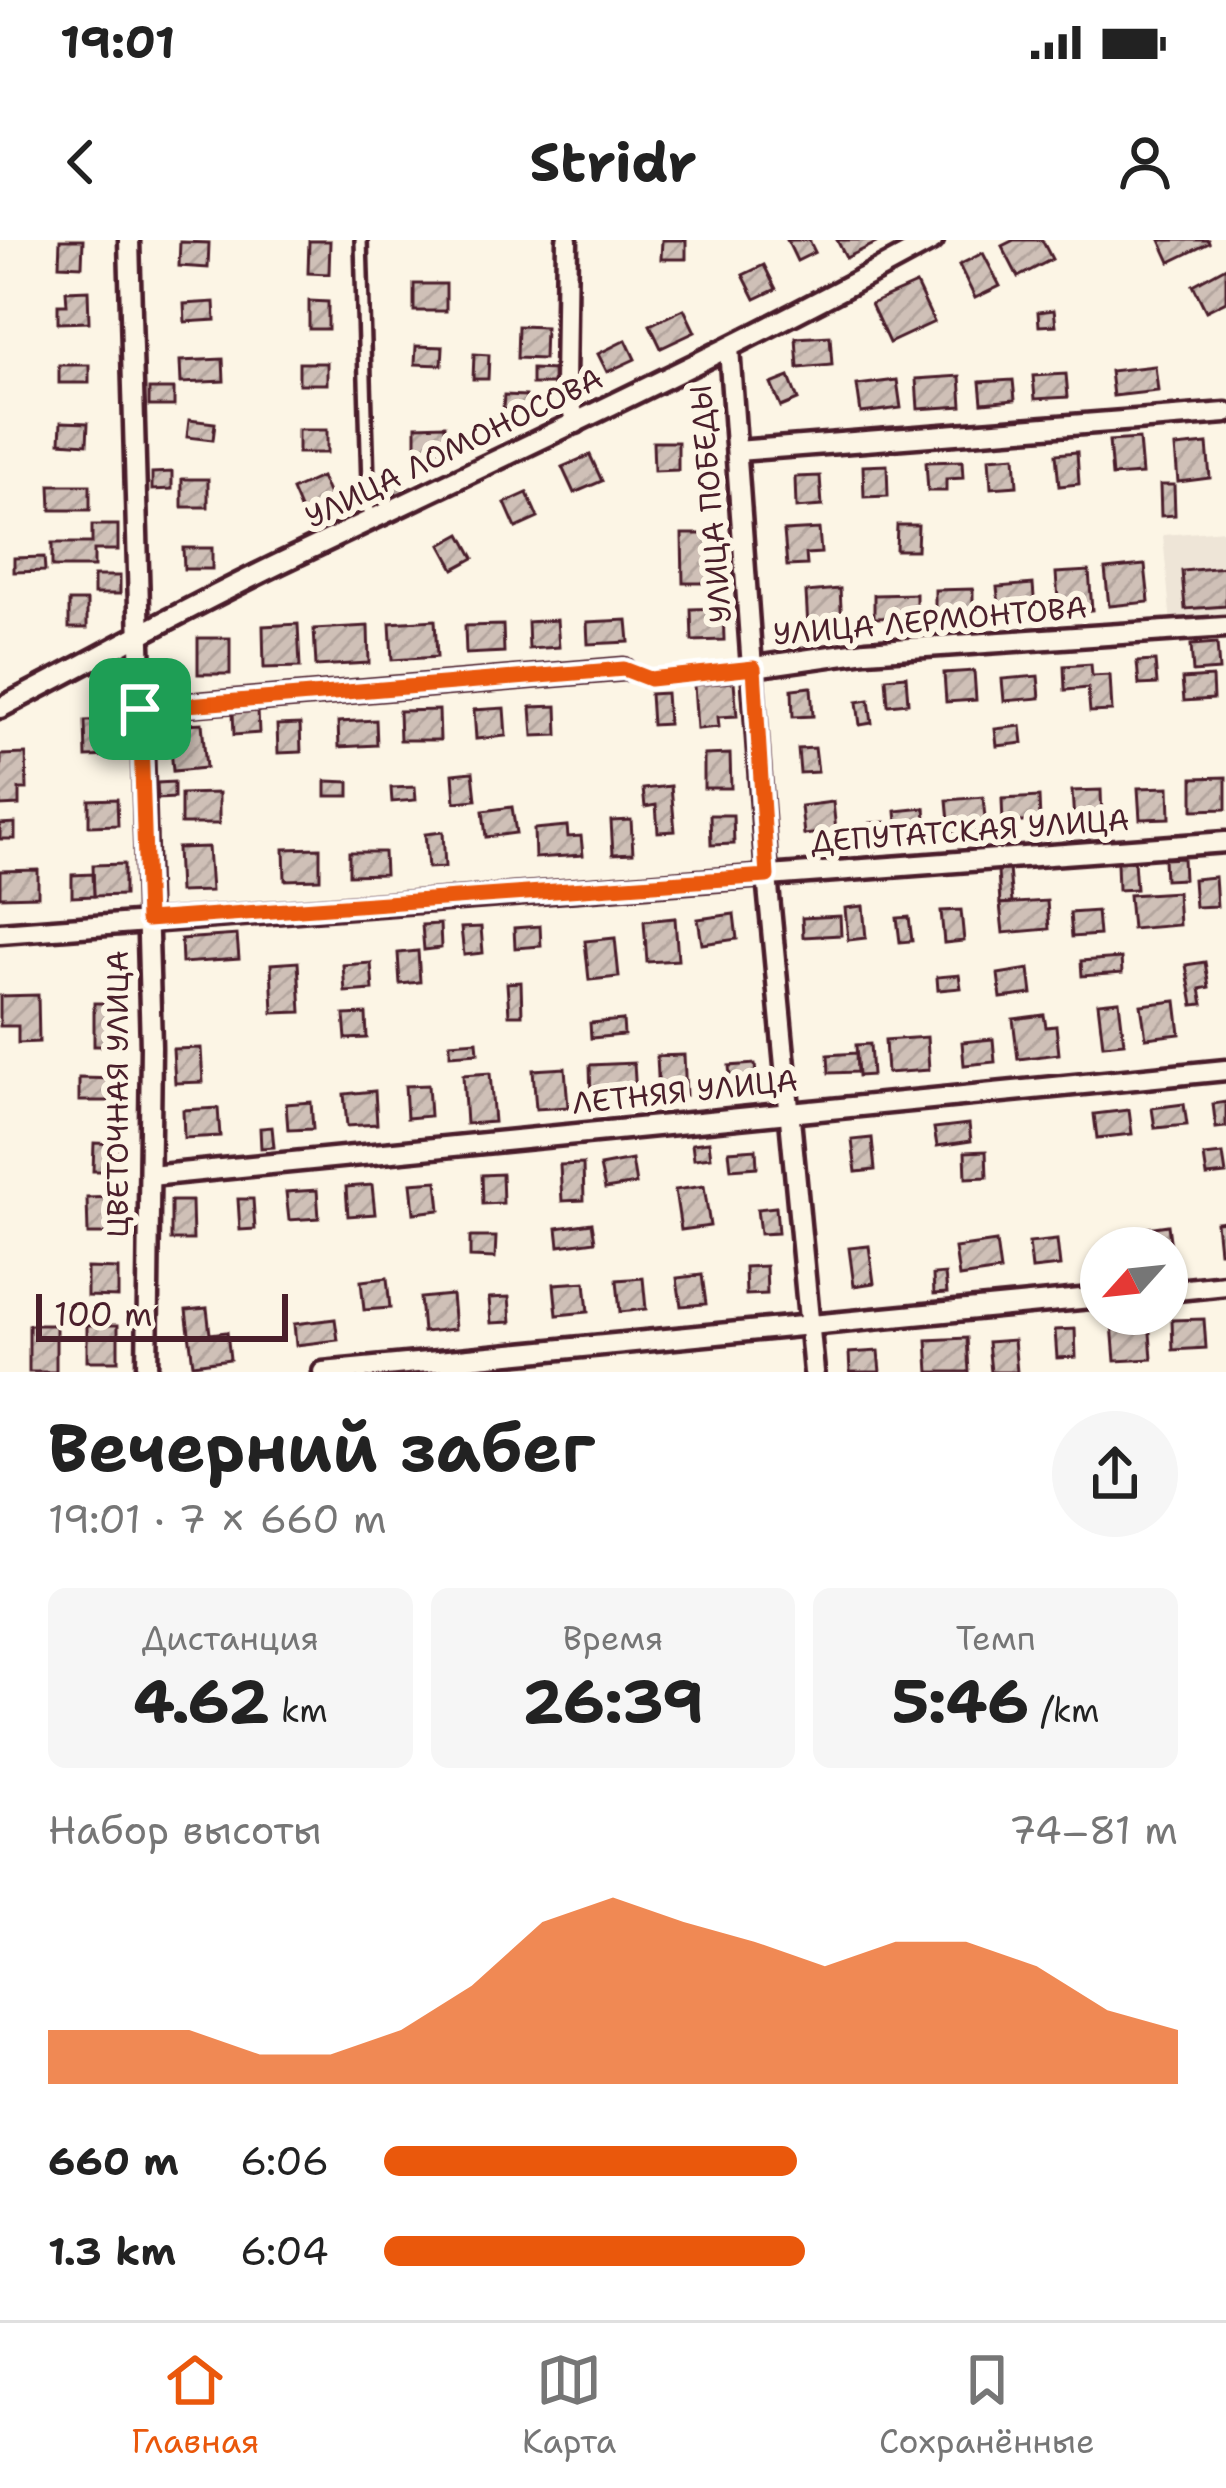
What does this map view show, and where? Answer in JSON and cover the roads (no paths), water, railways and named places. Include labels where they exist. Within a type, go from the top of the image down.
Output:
[{"type":"street","name":"ЦВЕТОЧНАЯ УЛИЦА","points":[[129,240],[147,920],[151,1176],[147,1372]]},
{"type":"street","points":[[567,240],[565,386],[576,423]]},
{"type":"street","name":"УЛИЦА ЛОМОНОСОВА","points":[[0,708],[729,348],[934,240]]},
{"type":"street","name":"УЛИЦА ПОБЕДЫ","points":[[729,348],[767,876],[814,1372]]},
{"type":"street","points":[[736,451],[1226,413]]},
{"type":"street","name":"УЛИЦА ЛЕРМОНТОВА","points":[[754,668],[866,651],[1226,627]]},
{"type":"street","name":"УЛИЦА ЛЕРМОНТОВА","points":[[140,709],[624,669]]},
{"type":"street","name":"ДЕПУТАТСКАЯ УЛИЦА","points":[[0,933],[1226,842]]},
{"type":"street","name":"ЛЕТНЯЯ УЛИЦА","points":[[151,1176],[1226,1070]]},
{"type":"street","points":[[1188,1289],[1226,1285]]},
{"type":"street","points":[[323,1372],[1080,1299]]},
{"type":"lane","points":[[361,240],[369,524]]},
{"type":"lane","name":"УЛИЦА ЛЕРМОНТОВА","points":[[624,669],[650,679],[754,668]]}]
